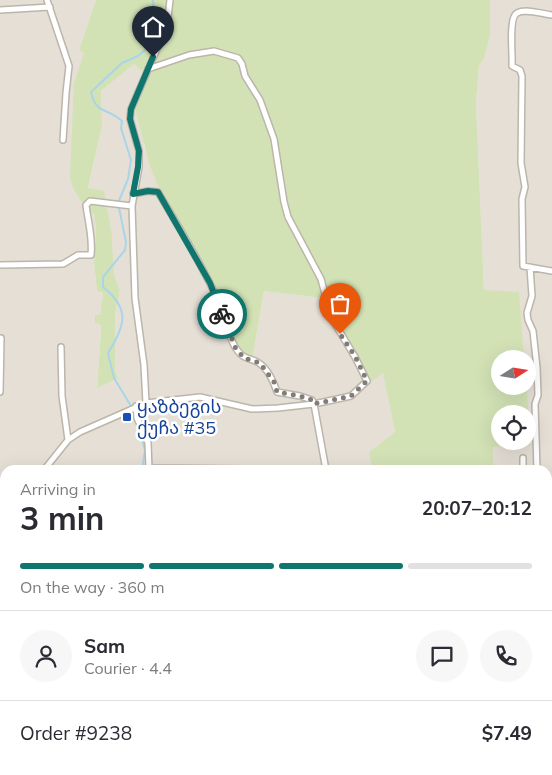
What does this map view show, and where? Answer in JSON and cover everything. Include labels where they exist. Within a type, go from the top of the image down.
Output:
[{"type":"street","points":[[47,0],[69,66],[63,140]]},
{"type":"street","points":[[146,403],[143,356],[135,298],[132,206],[139,151],[130,119],[131,109],[167,26],[170,0]]},
{"type":"street","points":[[0,10],[50,7]]},
{"type":"street","points":[[552,16],[536,12],[518,12],[514,15],[512,21],[512,66],[520,70],[522,76],[521,163],[525,187],[522,199],[523,266],[552,271]]},
{"type":"street","points":[[48,465],[68,440],[80,432],[146,403],[200,397],[252,409],[270,409],[314,404],[351,396],[367,381],[355,356],[331,316],[320,279],[288,217],[274,139],[260,100],[245,76],[242,64],[238,58],[214,51],[188,55],[148,68]]},
{"type":"street","points":[[133,194],[148,191],[158,192],[210,283],[218,299],[235,347],[244,358],[260,363],[274,382],[277,392],[312,400],[325,465]]},
{"type":"street","points":[[0,266],[63,264],[78,255],[91,254],[91,227],[86,205],[90,201],[132,206]]},
{"type":"street","points":[[530,267],[532,296],[527,313],[533,331],[537,377],[538,394],[535,404],[537,465]]},
{"type":"street","points":[[0,392],[1,338]]},
{"type":"street","points":[[61,347],[62,396],[68,440]]},
{"type":"street","points":[[136,406],[137,418],[148,443],[149,465]]},
{"type":"street","points":[[522,458],[523,465]]},
{"type":"shaded area","points":[[0,0],[96,0],[79,50],[85,52],[74,83],[74,190],[94,215],[96,229],[94,263],[97,291],[103,293],[100,315],[95,315],[95,323],[100,324],[101,330],[97,387],[118,377],[115,370],[115,314],[120,290],[114,275],[112,236],[88,189],[102,125],[101,91],[134,64],[144,72],[144,146],[159,189],[252,360],[264,291],[329,299],[336,321],[371,382],[383,372],[395,432],[369,452],[371,465],[0,465]]},
{"type":"shaded area","points":[[490,0],[552,0],[552,465],[494,465],[493,450],[536,450],[536,405],[528,405],[527,395],[536,395],[536,350],[519,350],[484,290],[476,103],[479,65],[484,59],[490,36]]},
{"type":"green space","points":[[96,0],[490,0],[490,36],[484,59],[479,65],[476,103],[484,290],[519,292],[523,350],[491,350],[491,395],[527,395],[528,405],[491,405],[491,450],[493,450],[494,465],[371,465],[369,452],[395,432],[383,373],[371,382],[336,321],[329,299],[264,291],[252,360],[233,340],[215,289],[159,189],[149,163],[132,96],[143,72],[134,64],[101,91],[102,125],[88,188],[104,191],[112,236],[114,275],[120,290],[115,314],[115,370],[118,378],[97,388],[101,330],[100,324],[95,323],[95,315],[100,315],[103,293],[97,291],[94,263],[96,229],[94,215],[81,201],[74,190],[70,178],[74,83],[84,53],[79,50]]},
{"type":"waterway","points":[[131,406],[114,378],[108,353],[121,326],[121,310],[112,295],[103,287],[103,277],[125,250],[126,242],[118,203],[128,179],[131,160],[121,128],[122,121],[99,108],[91,92],[122,63],[138,56],[146,49],[155,27],[153,0]]},
{"type":"waterway","points":[[137,424],[145,450],[143,465]]},
{"type":"way so far","points":[[222,314],[235,347],[244,358],[260,363],[274,382],[277,392],[300,396],[312,400],[314,404],[351,396],[367,381],[355,356],[340,334]]},
{"type":"place","name":"ყაზბეგის ქუჩა #35","points":[[127,417]]},
{"type":"route","points":[[153,57],[131,109],[130,119],[139,151],[133,194],[148,191],[158,192],[210,283],[218,299],[222,314]]}]
